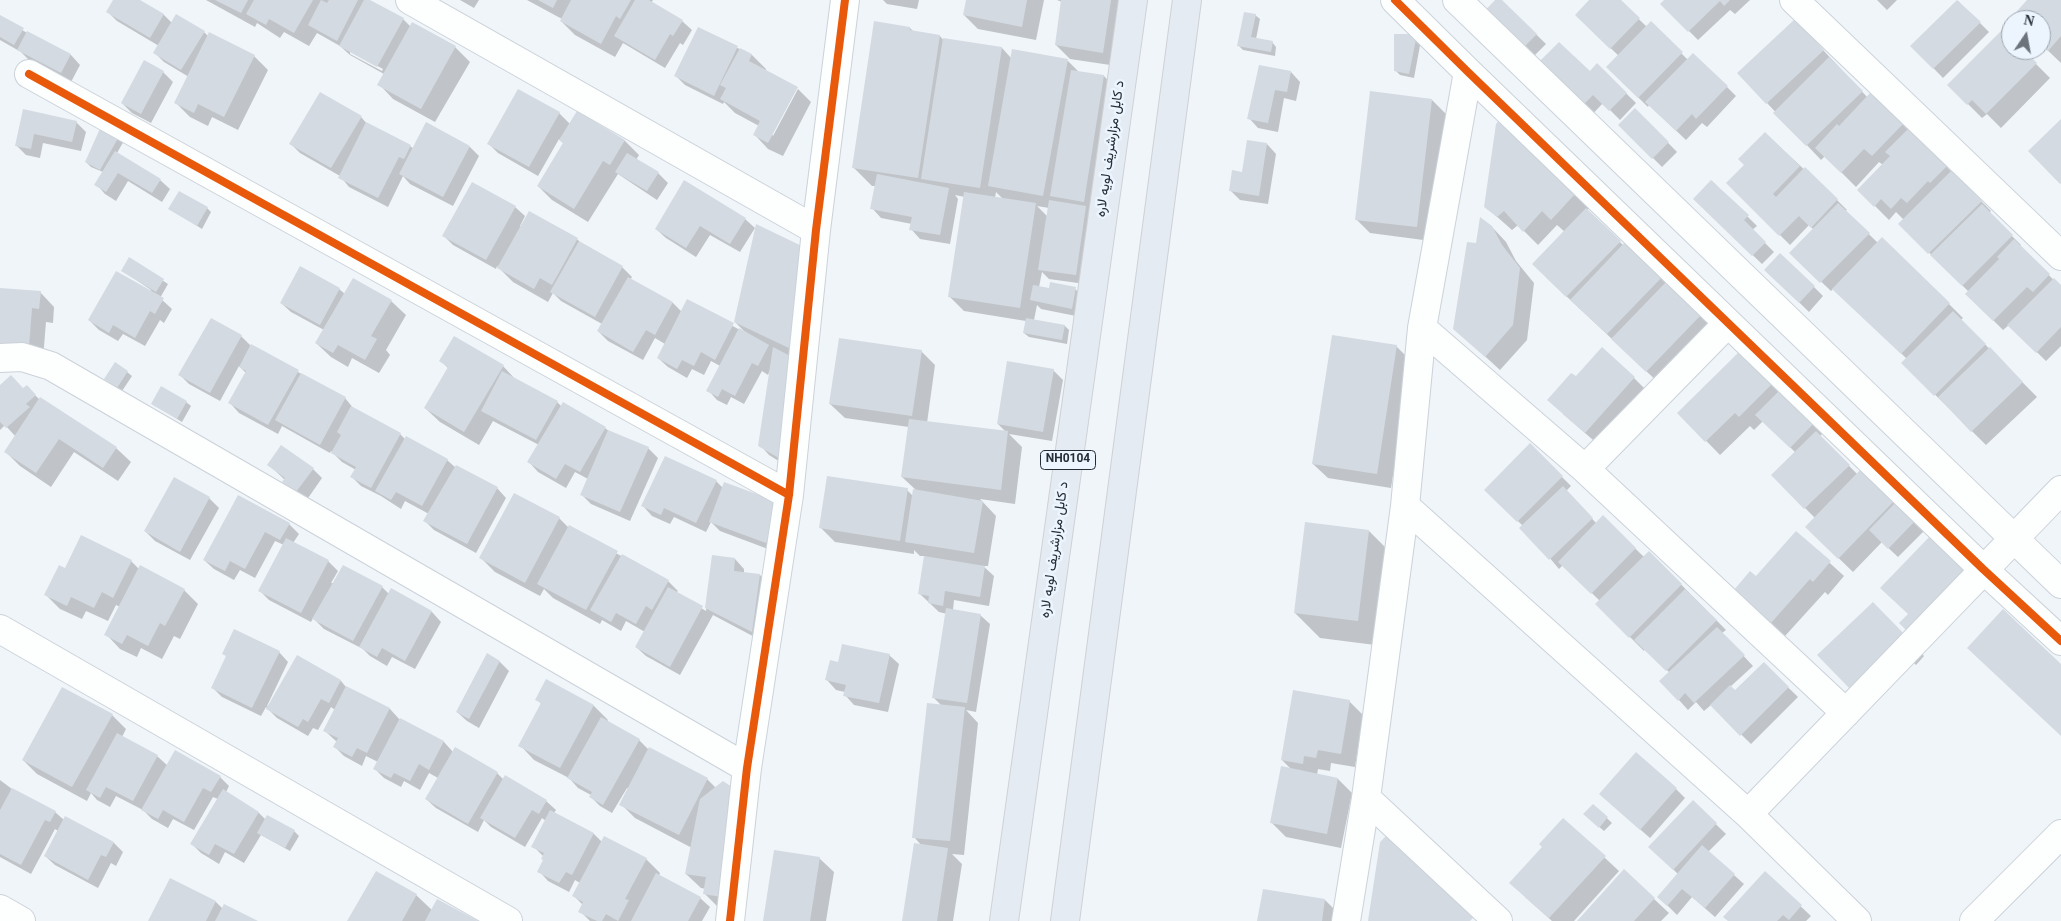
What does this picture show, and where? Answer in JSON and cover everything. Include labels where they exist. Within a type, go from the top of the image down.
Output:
[{"type":"highway","name":"د کابل مزارشریف لویه لاره","points":[[1004,921],[1133,0]]},
{"type":"highway","points":[[1064,921],[1187,0]]},
{"type":"street","points":[[410,0],[816,230]]},
{"type":"street","points":[[730,921],[747,768],[789,495],[816,230],[846,0]]},
{"type":"street","points":[[1395,0],[1983,569],[2061,641]]},
{"type":"street","points":[[1794,0],[2061,256]]},
{"type":"street","points":[[1438,43],[1463,6],[2061,584]]},
{"type":"street","points":[[1346,921],[1366,798],[1404,506],[1422,328],[1468,72]]},
{"type":"street","points":[[29,74],[789,495]]},
{"type":"street","points":[[1585,469],[1728,323]]},
{"type":"street","points":[[1422,328],[1585,469],[1846,713]]},
{"type":"street","points":[[0,358],[22,357],[51,366],[747,768]]},
{"type":"street","points":[[1748,814],[2061,490]]},
{"type":"street","points":[[1404,506],[1748,814],[1857,921]]},
{"type":"street","points":[[0,629],[508,921]]},
{"type":"street","points":[[1366,798],[1498,921]]},
{"type":"street","points":[[1974,921],[2061,834]]},
{"type":"street","points":[[0,909],[21,921]]},
{"type":"building","points":[[113,0],[140,0],[164,14],[150,38],[106,12]]},
{"type":"building","points":[[215,0],[248,0],[241,13]]},
{"type":"building","points":[[254,0],[313,0],[294,33],[269,19],[266,25],[246,14]]},
{"type":"building","points":[[321,0],[327,3],[329,0],[358,0],[337,41],[308,25]]},
{"type":"building","points":[[364,0],[370,0],[404,18],[377,67],[339,46]]},
{"type":"building","points":[[538,0],[557,0],[553,8]]},
{"type":"building","points":[[571,0],[631,0],[620,19],[616,16],[601,44],[560,21]]},
{"type":"building","points":[[635,0],[649,0],[683,20],[673,36],[670,34],[655,60],[614,36]]},
{"type":"building","points":[[966,0],[1027,0],[1022,27],[963,15]]},
{"type":"building","points":[[1061,0],[1111,0],[1103,53],[1055,45]]},
{"type":"building","points":[[1495,0],[1502,0],[1537,34],[1518,53],[1479,17]]},
{"type":"building","points":[[1589,0],[1621,0],[1640,18],[1610,49],[1575,15]]},
{"type":"building","points":[[1664,0],[1730,0],[1724,6],[1720,1],[1688,32],[1660,4]]},
{"type":"building","points":[[1957,0],[1981,22],[1933,69],[1910,46]]},
{"type":"building","points":[[2027,0],[2061,0],[2061,36],[2051,48],[2051,10],[2018,10]]},
{"type":"building","points":[[1244,12],[1256,14],[1251,37],[1273,41],[1271,52],[1237,46]]},
{"type":"building","points":[[176,14],[205,31],[181,70],[153,53]]},
{"type":"building","points":[[0,15],[24,28],[14,45],[0,37]]},
{"type":"building","points":[[1795,19],[1824,50],[1766,104],[1737,73]]},
{"type":"building","points":[[874,21],[910,27],[910,30],[940,35],[918,178],[852,168]]},
{"type":"building","points":[[1651,21],[1683,52],[1638,98],[1606,67]]},
{"type":"building","points":[[412,22],[456,46],[421,109],[377,85]]},
{"type":"building","points":[[698,27],[738,46],[714,96],[674,76]]},
{"type":"building","points":[[27,31],[71,54],[61,73],[17,50]]},
{"type":"building","points":[[2001,31],[2001,60],[2034,60],[2037,63],[1986,114],[1972,100],[1967,105],[1947,85]]},
{"type":"building","points":[[209,32],[255,55],[224,117],[198,104],[194,113],[174,103]]},
{"type":"building","points":[[1394,34],[1417,34],[1409,74],[1394,71]]},
{"type":"building","points":[[943,38],[1002,47],[980,188],[921,179]]},
{"type":"building","points":[[1559,42],[1590,71],[1597,63],[1627,93],[1609,111],[1593,95],[1579,109],[1534,67]]},
{"type":"building","points":[[740,48],[752,54],[749,61],[798,87],[768,143],[753,135],[760,121],[720,99],[726,88],[720,85]]},
{"type":"building","points":[[1012,49],[1068,59],[1043,196],[988,186]]},
{"type":"building","points":[[1693,53],[1728,86],[1696,119],[1692,114],[1676,131],[1645,102]]},
{"type":"building","points":[[1829,57],[1863,91],[1806,146],[1773,113]]},
{"type":"building","points":[[144,60],[164,71],[141,114],[121,103]]},
{"type":"building","points":[[1259,65],[1291,71],[1287,92],[1275,90],[1268,123],[1247,119]]},
{"type":"building","points":[[1071,70],[1104,75],[1084,202],[1050,196]]},
{"type":"building","points":[[518,89],[560,112],[529,167],[487,144]]},
{"type":"building","points":[[1370,91],[1432,99],[1417,227],[1355,220]]},
{"type":"building","points":[[320,92],[362,116],[331,168],[289,144]]},
{"type":"building","points":[[1871,92],[1904,123],[1872,156],[1864,149],[1841,173],[1815,148]]},
{"type":"building","points":[[1635,108],[1669,142],[1652,159],[1618,125]]},
{"type":"building","points":[[23,109],[77,121],[72,142],[34,134],[31,149],[15,146]]},
{"type":"building","points":[[577,111],[625,140],[610,165],[603,161],[574,209],[537,186],[563,143],[559,140]]},
{"type":"building","points":[[1500,119],[1577,192],[1551,220],[1542,211],[1523,232],[1504,211],[1497,217],[1484,207],[1496,124]]},
{"type":"building","points":[[2061,119],[2061,183],[2060,184],[2028,151]]},
{"type":"building","points":[[366,122],[411,145],[404,159],[399,157],[378,198],[338,178]]},
{"type":"building","points":[[426,122],[470,146],[443,197],[399,174]]},
{"type":"building","points":[[102,124],[121,133],[100,170],[85,162]]},
{"type":"building","points":[[1909,128],[1947,166],[1930,183],[1928,181],[1907,203],[1901,198],[1891,209],[1881,199],[1874,207],[1857,190],[1890,156],[1885,152]]},
{"type":"building","points":[[1765,132],[1800,166],[1773,194],[1776,197],[1805,167],[1838,199],[1811,228],[1799,216],[1779,236],[1726,183],[1744,165],[1738,159]]},
{"type":"building","points":[[1247,140],[1267,143],[1259,196],[1229,191],[1232,170],[1242,172]]},
{"type":"building","points":[[115,151],[161,179],[152,193],[118,173],[106,192],[94,185]]},
{"type":"building","points":[[627,153],[659,172],[647,191],[615,172]]},
{"type":"building","points":[[1952,170],[1982,201],[1928,254],[1898,224]]},
{"type":"building","points":[[877,174],[949,188],[940,235],[909,230],[912,217],[870,209]]},
{"type":"building","points":[[684,180],[746,218],[730,244],[700,226],[686,248],[655,229]]},
{"type":"building","points":[[1711,180],[1749,215],[1744,220],[1766,242],[1752,256],[1693,199]]},
{"type":"building","points":[[472,182],[516,206],[486,260],[442,236]]},
{"type":"building","points":[[179,191],[208,207],[197,226],[168,209]]},
{"type":"building","points":[[964,192],[1036,203],[1020,308],[948,297]]},
{"type":"building","points":[[1049,200],[1086,206],[1076,275],[1038,270]]},
{"type":"building","points":[[1838,203],[1870,233],[1820,283],[1789,253]]},
{"type":"building","points":[[1982,204],[2013,235],[1962,286],[1930,255]]},
{"type":"building","points":[[1586,208],[1621,241],[1566,297],[1532,264]]},
{"type":"building","points":[[529,211],[578,238],[552,285],[540,278],[534,289],[497,268]]},
{"type":"building","points":[[1480,217],[1492,226],[1502,245],[1520,268],[1513,325],[1485,357],[1453,329],[1467,242],[1476,243]]},
{"type":"building","points":[[756,224],[806,248],[791,349],[734,322]]},
{"type":"building","points":[[1882,237],[1950,303],[1901,354],[1832,289]]},
{"type":"building","points":[[1628,239],[1665,274],[1607,334],[1570,300]]},
{"type":"building","points":[[2014,239],[2050,274],[2033,292],[2027,287],[1993,321],[1965,294],[1999,259],[1997,257]]},
{"type":"building","points":[[579,241],[623,266],[595,317],[550,292]]},
{"type":"building","points":[[1780,253],[1815,286],[1799,303],[1764,270]]},
{"type":"building","points":[[129,257],[164,279],[156,292],[121,271]]},
{"type":"building","points":[[300,266],[340,288],[320,325],[280,303]]},
{"type":"building","points":[[116,271],[164,298],[155,314],[150,311],[135,338],[113,325],[109,333],[88,320]]},
{"type":"building","points":[[628,277],[673,302],[655,335],[646,330],[633,352],[597,331]]},
{"type":"building","points":[[353,278],[392,300],[371,336],[377,339],[365,360],[338,345],[333,353],[315,343]]},
{"type":"building","points":[[2054,278],[2061,285],[2061,327],[2036,353],[2007,325]]},
{"type":"building","points":[[1050,282],[1076,287],[1072,309],[1030,300],[1033,285],[1049,288]]},
{"type":"building","points":[[1666,282],[1701,315],[1646,372],[1611,339]]},
{"type":"building","points":[[0,288],[41,291],[39,309],[32,308],[29,346],[0,343]]},
{"type":"building","points":[[687,299],[734,323],[715,360],[701,352],[694,366],[682,360],[677,369],[657,358]]},
{"type":"building","points":[[1953,311],[1986,344],[1934,396],[1901,363]]},
{"type":"building","points":[[211,318],[242,335],[210,393],[178,375]]},
{"type":"building","points":[[1026,318],[1065,325],[1062,340],[1023,333]]},
{"type":"building","points":[[739,328],[769,345],[758,366],[752,363],[735,396],[722,389],[718,397],[706,391]]},
{"type":"building","points":[[1332,335],[1397,345],[1377,474],[1312,464]]},
{"type":"building","points":[[454,336],[504,365],[464,432],[424,408],[448,367],[439,361]]},
{"type":"building","points":[[839,338],[922,350],[912,416],[829,404]]},
{"type":"building","points":[[251,344],[299,370],[268,425],[228,403],[246,371],[239,367]]},
{"type":"building","points":[[773,347],[794,358],[779,458],[758,446]]},
{"type":"building","points":[[1602,347],[1635,377],[1585,433],[1547,400],[1571,373],[1576,376]]},
{"type":"building","points":[[1990,347],[2023,382],[1971,432],[1938,397]]},
{"type":"building","points":[[1740,351],[1773,383],[1739,417],[1735,413],[1705,442],[1677,413]]},
{"type":"building","points":[[1007,361],[1054,369],[1043,432],[997,424]]},
{"type":"building","points":[[115,362],[128,371],[117,388],[104,379]]},
{"type":"building","points":[[502,371],[558,401],[536,440],[481,411]]},
{"type":"building","points":[[301,373],[346,397],[320,445],[275,420]]},
{"type":"building","points":[[11,375],[23,388],[27,385],[36,395],[26,404],[30,407],[6,428],[0,422],[0,385]]},
{"type":"building","points":[[161,386],[187,401],[177,419],[151,404]]},
{"type":"building","points":[[1783,387],[1818,419],[1790,448],[1755,415]]},
{"type":"building","points":[[40,397],[117,447],[103,468],[59,439],[36,473],[4,452]]},
{"type":"building","points":[[563,402],[606,427],[580,472],[565,464],[556,479],[527,462]]},
{"type":"building","points":[[351,406],[401,433],[371,488],[350,477],[356,467],[331,453],[341,435],[337,432]]},
{"type":"building","points":[[909,419],[1008,431],[1001,490],[901,477]]},
{"type":"building","points":[[608,430],[649,447],[620,512],[580,495]]},
{"type":"building","points":[[1816,431],[1850,465],[1804,509],[1771,475]]},
{"type":"building","points":[[406,436],[448,459],[422,506],[396,492],[391,500],[375,491]]},
{"type":"building","points":[[1530,443],[1563,476],[1517,522],[1484,490]]},
{"type":"building","points":[[281,445],[314,468],[296,492],[282,482],[285,478],[267,465]]},
{"type":"building","points":[[665,456],[717,480],[696,523],[664,508],[661,515],[641,506]]},
{"type":"building","points":[[456,465],[498,487],[467,544],[423,521]]},
{"type":"building","points":[[1863,467],[1896,499],[1838,559],[1805,527]]},
{"type":"building","points":[[827,476],[908,488],[900,541],[819,528]]},
{"type":"building","points":[[174,477],[210,497],[180,552],[144,531]]},
{"type":"building","points":[[724,482],[781,503],[766,543],[709,522]]},
{"type":"building","points":[[1563,486],[1593,518],[1549,560],[1519,528]]},
{"type":"building","points":[[913,489],[983,501],[974,553],[905,542]]},
{"type":"building","points":[[514,493],[560,517],[525,583],[479,558]]},
{"type":"building","points":[[238,495],[290,523],[280,540],[265,532],[245,569],[230,561],[225,571],[203,560]]},
{"type":"building","points":[[1897,501],[1917,519],[1888,549],[1869,530]]},
{"type":"building","points":[[1603,515],[1636,548],[1591,594],[1558,562]]},
{"type":"building","points":[[1305,522],[1369,530],[1358,621],[1294,613]]},
{"type":"building","points":[[569,525],[618,551],[586,610],[537,584]]},
{"type":"building","points":[[1796,531],[1831,561],[1813,582],[1810,579],[1771,623],[1734,590],[1750,571],[1756,576]]},
{"type":"building","points":[[1933,533],[1973,573],[1912,636],[1899,623],[1908,614],[1880,588]]},
{"type":"building","points":[[81,535],[132,560],[113,598],[102,592],[94,608],[71,597],[67,606],[44,595],[59,565],[65,568]]},
{"type":"building","points":[[286,538],[329,560],[301,613],[258,591]]},
{"type":"building","points":[[1649,551],[1682,584],[1629,638],[1595,604]]},
{"type":"building","points":[[622,554],[669,580],[652,610],[646,606],[636,624],[616,613],[611,622],[590,610]]},
{"type":"building","points":[[712,555],[735,558],[734,571],[760,574],[752,632],[705,608]]},
{"type":"building","points":[[924,556],[985,566],[980,597],[945,591],[943,606],[928,603],[929,596],[918,594]]},
{"type":"building","points":[[140,565],[185,589],[165,626],[160,623],[148,646],[127,635],[122,644],[104,635]]},
{"type":"building","points":[[343,565],[383,586],[353,641],[312,619]]},
{"type":"building","points":[[668,587],[703,606],[670,667],[635,647]]},
{"type":"building","points":[[391,588],[432,611],[405,661],[382,648],[377,657],[359,647]]},
{"type":"building","points":[[1685,589],[1717,620],[1666,671],[1634,640]]},
{"type":"building","points":[[1873,602],[1911,641],[1850,689],[1817,655]]},
{"type":"building","points":[[946,608],[981,614],[967,703],[932,698]]},
{"type":"building","points":[[2003,609],[2061,664],[2061,736],[1967,648]]},
{"type":"building","points":[[1717,627],[1745,655],[1694,703],[1685,693],[1678,701],[1659,681]]},
{"type":"building","points":[[234,629],[280,651],[252,708],[211,688],[226,656],[222,654]]},
{"type":"building","points":[[842,644],[890,654],[879,703],[843,696],[846,685],[825,680],[830,660],[838,662]]},
{"type":"building","points":[[487,653],[500,661],[469,719],[456,712]]},
{"type":"building","points":[[297,655],[341,680],[329,703],[321,699],[308,722],[303,719],[298,727],[266,709]]},
{"type":"building","points":[[1764,662],[1789,687],[1740,736],[1710,705],[1730,685],[1735,690]]},
{"type":"building","points":[[546,679],[594,705],[560,768],[518,746],[541,703],[535,700]]},
{"type":"building","points":[[346,686],[390,708],[367,753],[357,748],[352,757],[333,747],[338,738],[323,731]]},
{"type":"building","points":[[62,687],[113,714],[72,787],[22,760]]},
{"type":"building","points":[[1293,690],[1350,700],[1341,754],[1318,750],[1316,758],[1304,756],[1303,764],[1281,760]]},
{"type":"building","points":[[927,703],[965,707],[950,841],[912,838]]},
{"type":"building","points":[[601,717],[640,739],[603,805],[589,797],[592,792],[567,778]]},
{"type":"building","points":[[400,718],[444,741],[429,770],[419,764],[410,781],[394,773],[391,778],[373,769]]},
{"type":"building","points":[[117,733],[158,755],[133,801],[106,787],[100,798],[86,790]]},
{"type":"building","points":[[455,747],[498,772],[468,824],[425,799]]},
{"type":"building","points":[[649,747],[708,778],[679,835],[619,805]]},
{"type":"building","points":[[175,750],[221,776],[211,792],[203,788],[184,822],[163,810],[158,819],[141,810]]},
{"type":"building","points":[[1636,752],[1677,788],[1640,830],[1599,794]]},
{"type":"building","points":[[1281,766],[1338,778],[1327,834],[1270,823]]},
{"type":"building","points":[[505,775],[547,800],[539,814],[532,810],[515,838],[480,818]]},
{"type":"building","points":[[723,781],[741,793],[728,898],[703,894],[706,877],[685,874],[700,799]]},
{"type":"building","points":[[12,788],[56,811],[50,822],[45,820],[21,865],[0,854],[0,810]]},
{"type":"building","points":[[223,789],[259,812],[234,854],[215,844],[209,855],[190,844]]},
{"type":"building","points":[[1693,800],[1717,823],[1673,870],[1648,847]]},
{"type":"building","points":[[1593,804],[1608,817],[1599,828],[1583,814]]},
{"type":"building","points":[[550,810],[594,833],[572,875],[566,872],[559,883],[537,872],[544,853],[531,847]]},
{"type":"building","points":[[267,815],[295,830],[285,848],[257,833]]},
{"type":"building","points":[[65,816],[114,842],[106,857],[101,855],[88,880],[44,856]]},
{"type":"building","points":[[1563,818],[1606,856],[1549,918],[1509,883],[1542,847],[1539,844]]},
{"type":"building","points":[[1387,835],[1474,917],[1470,921],[1368,921],[1380,842]]},
{"type":"building","points":[[604,836],[647,858],[625,899],[629,900],[618,921],[606,914],[602,921],[597,921],[578,912],[583,902],[572,896]]},
{"type":"building","points":[[914,843],[948,848],[937,921],[902,921]]},
{"type":"building","points":[[1702,845],[1735,874],[1705,908],[1682,889],[1667,906],[1657,897]]},
{"type":"building","points":[[774,850],[820,857],[810,921],[763,921]]},
{"type":"building","points":[[1624,869],[1655,898],[1634,921],[1577,921]]},
{"type":"building","points":[[376,871],[417,894],[402,921],[347,921]]},
{"type":"building","points":[[1765,871],[1802,905],[1789,920],[1783,915],[1777,921],[1728,921],[1723,917]]},
{"type":"building","points":[[656,873],[701,897],[688,921],[631,921]]},
{"type":"building","points":[[170,878],[216,901],[206,921],[148,921]]},
{"type":"building","points":[[1263,889],[1325,899],[1322,921],[1257,921]]},
{"type":"building","points":[[437,899],[478,921],[425,921]]},
{"type":"building","points":[[224,904],[258,921],[215,921]]},
{"type":"cycle path","points":[[730,921],[747,768],[789,495],[816,230],[845,0]]},
{"type":"cycle path","points":[[1395,0],[1983,569],[2061,641]]},
{"type":"cycle path","points":[[29,74],[789,495]]}]
